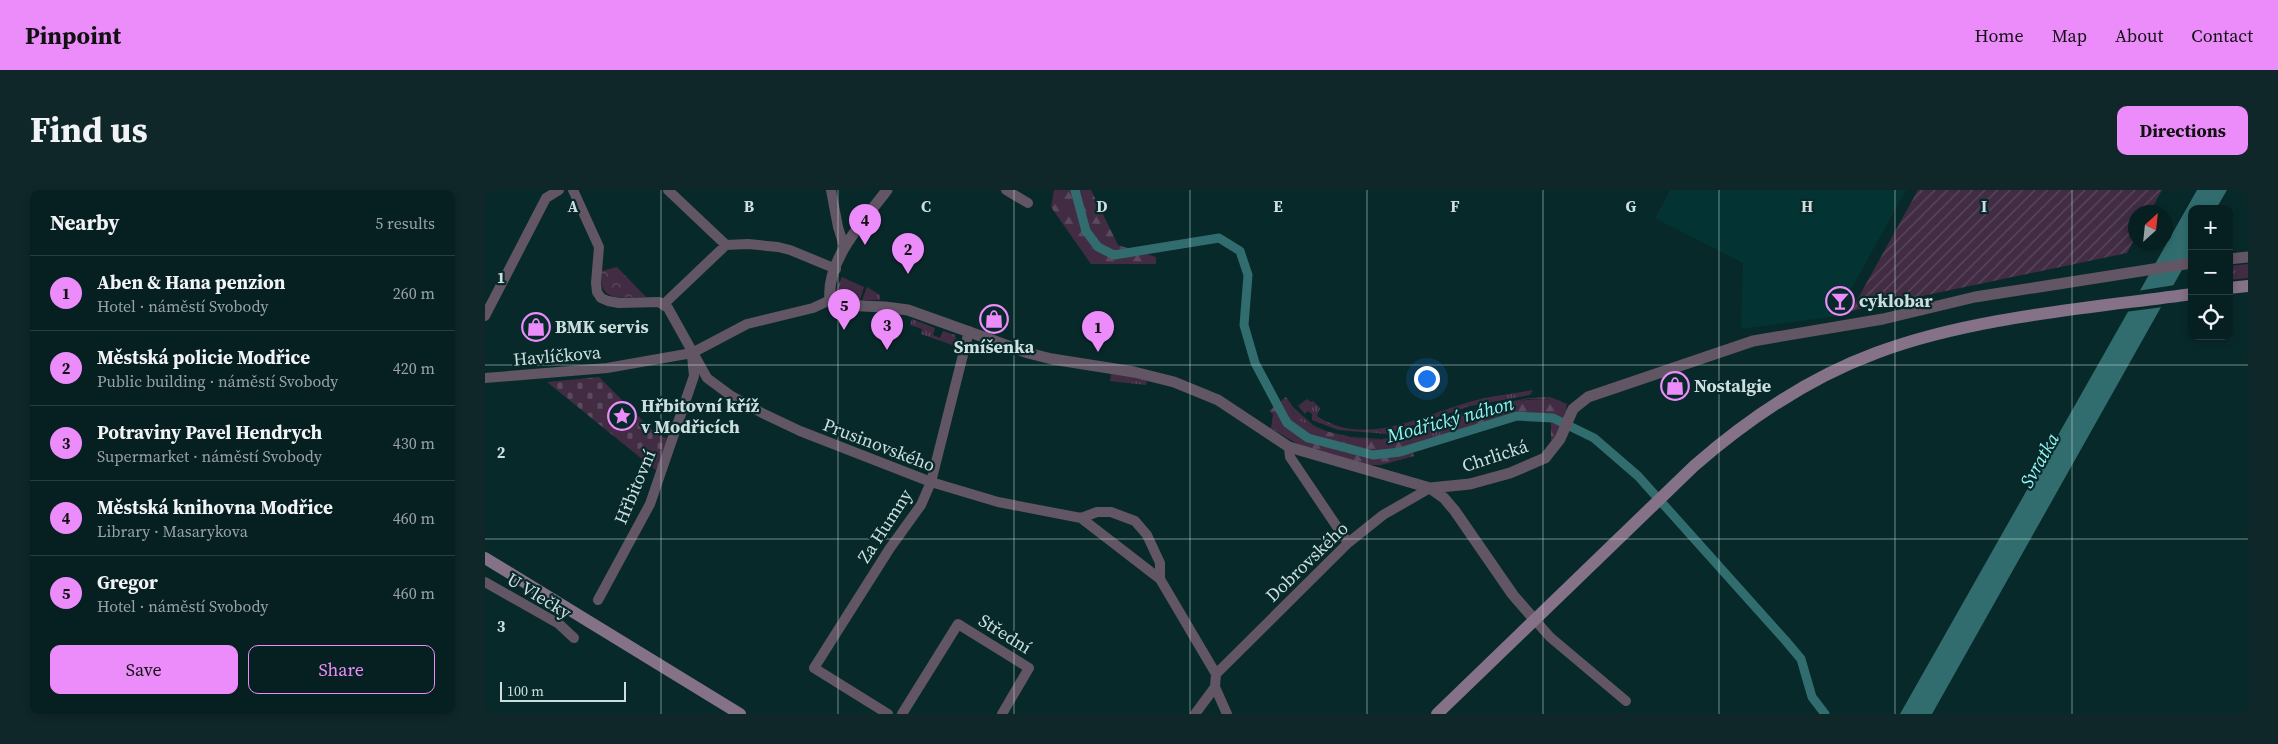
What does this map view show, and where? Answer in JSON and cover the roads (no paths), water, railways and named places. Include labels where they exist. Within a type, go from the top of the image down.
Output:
[{"type":"main road","points":[[2233,288],[2248,286]]},
{"type":"main road","points":[[1437,714],[1672,485],[1714,449],[1763,412],[1833,372],[1876,353],[1958,330],[2116,304],[2188,295]]},
{"type":"main road","points":[[485,558],[740,714]]},
{"type":"street","points":[[485,316],[547,198],[559,190]]},
{"type":"street","points":[[573,190],[599,247],[597,292],[607,302],[659,302],[663,304],[726,246],[748,244],[778,247],[836,269]]},
{"type":"street","points":[[669,190],[726,246]]},
{"type":"street","points":[[831,190],[837,227],[844,246]]},
{"type":"street","points":[[887,190],[844,246],[829,291],[830,300],[840,305],[908,310],[1052,359],[1134,372],[1181,385],[1218,400],[1289,447],[1430,488],[1444,498],[1455,511],[1513,595],[1550,637],[1626,701]]},
{"type":"street","points":[[1005,190],[1027,203]]},
{"type":"street","points":[[2233,258],[2248,257]]},
{"type":"street","name":"Chrlická","points":[[1430,488],[1470,484],[1510,473],[1545,458],[1560,439],[1569,415],[1577,404],[1588,397],[1753,341],[1883,319],[1975,297],[2188,264]]},
{"type":"street","name":"Havlíčkova","points":[[485,378],[607,368],[692,353],[747,324],[813,308],[830,300]]},
{"type":"street","name":"Prusinovského","points":[[663,304],[668,308],[707,378],[730,395],[763,413],[800,431],[931,482],[998,502],[1081,518],[1160,579],[1216,674]]},
{"type":"street","name":"Za Humny","points":[[888,714],[814,668],[889,548],[921,505],[931,482],[969,331]]},
{"type":"street","name":"Hřbitovní","points":[[599,600],[650,504],[694,376],[692,353]]},
{"type":"street","points":[[1289,447],[1290,457],[1348,543]]},
{"type":"street","name":"Dobrovského","points":[[1216,674],[1348,543],[1383,515],[1430,488]]},
{"type":"street","name":"Prusinovského","points":[[1081,518],[1097,512],[1111,512],[1135,521],[1147,535],[1160,562],[1160,579]]},
{"type":"street","name":"U Vlečky","points":[[485,582],[559,624],[574,638]]},
{"type":"street","name":"Střední","points":[[902,714],[958,624],[1029,668],[1001,714]]},
{"type":"street","points":[[1216,674],[1215,687],[1227,714]]},
{"type":"street","points":[[1195,714],[1215,687]]},
{"type":"waterway","name":"Modřický náhon","points":[[1075,190],[1086,231],[1098,247],[1114,255],[1219,238],[1240,251],[1248,275],[1244,325],[1255,363],[1287,423],[1308,438],[1373,455],[1400,452],[1517,416],[1553,418],[1594,438],[1638,476],[1801,659],[1812,697],[1825,714]]},
{"type":"place","name":"Městská knihovna Modřice","points":[[865,245]]},
{"type":"place","name":"Městská policie Modřice","points":[[908,274]]},
{"type":"place","name":"cyklobar","points":[[1840,301]]},
{"type":"place","name":"Smíšenka","points":[[994,319]]},
{"type":"place","name":"BMK servis","points":[[536,327]]},
{"type":"place","name":"Gregor","points":[[844,330]]},
{"type":"place","name":"Potraviny Pavel Hendrych","points":[[887,350]]},
{"type":"place","name":"Aben & Hana penzion","points":[[1098,352]]},
{"type":"place","name":"Nostalgie","points":[[1675,386]]},
{"type":"place","name":"Hřbitovní kříž v Modřicích","points":[[622,416]]},
{"type":"water label","name":"Svratka","points":[[2039,460]]}]
